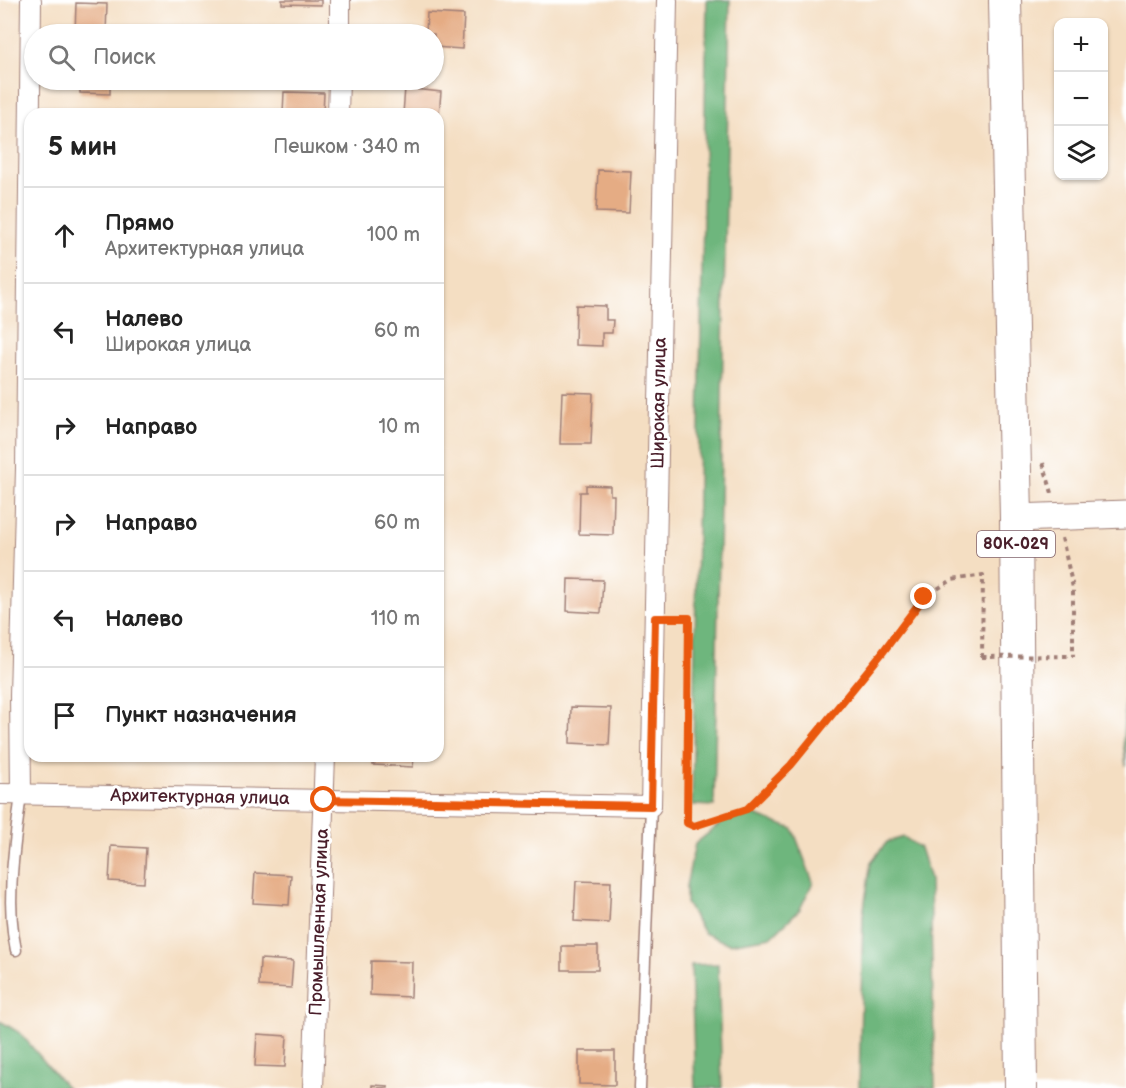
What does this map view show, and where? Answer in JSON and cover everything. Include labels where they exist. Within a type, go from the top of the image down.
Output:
[{"type":"main road","name":"80К-029","points":[[1005,0],[1016,518],[1021,1088]]},
{"type":"street","points":[[31,0],[31,24]]},
{"type":"street","points":[[340,0],[340,24]]},
{"type":"street","name":"Широкая улица","points":[[651,806],[667,0]]},
{"type":"street","points":[[30,90],[30,108]]},
{"type":"street","points":[[338,108],[339,90]]},
{"type":"street","points":[[1016,518],[1126,514]]},
{"type":"street","points":[[21,794],[20,695],[24,544]]},
{"type":"street","name":"Промышленная улица","points":[[313,1088],[325,762]]},
{"type":"street","name":"Архитектурная улица","points":[[0,794],[651,806]]},
{"type":"lane","points":[[16,950],[12,932],[13,866],[21,794]]},
{"type":"lane","points":[[639,1088],[651,806]]},
{"type":"path","points":[[655,618],[689,618],[687,823],[694,826],[747,809],[791,765],[882,653],[924,597],[952,580],[983,574],[982,657],[1073,656],[1073,588]]},
{"type":"green space","points":[[707,0],[730,0],[714,806],[692,805]]},
{"type":"green space","points":[[1126,663],[1126,766],[1123,741]]},
{"type":"green space","points":[[752,814],[793,829],[813,882],[800,909],[771,937],[729,944],[704,933],[686,903],[686,886],[695,844],[725,820]]},
{"type":"green space","points":[[904,837],[920,848],[930,879],[935,1088],[859,1088],[863,915],[871,862],[887,842]]},
{"type":"green space","points":[[718,964],[722,1088],[695,1088],[691,965]]},
{"type":"green space","points":[[0,1021],[20,1033],[67,1088],[0,1088]]},
{"type":"building","points":[[282,0],[321,0],[321,5],[282,4]]},
{"type":"building","points":[[76,3],[107,4],[106,24],[75,24]]},
{"type":"building","points":[[427,13],[464,15],[462,49],[444,48],[444,24],[426,24]]},
{"type":"building","points":[[80,90],[110,90],[110,94],[80,93]]},
{"type":"building","points":[[405,90],[441,92],[440,108],[403,108]]},
{"type":"building","points":[[284,92],[324,93],[323,108],[283,108]]},
{"type":"building","points":[[598,170],[631,171],[629,213],[596,212]]},
{"type":"building","points":[[576,305],[606,306],[606,320],[613,320],[612,333],[602,333],[602,346],[575,345]]},
{"type":"building","points":[[562,392],[593,393],[591,444],[560,444]]},
{"type":"building","points":[[586,485],[610,486],[610,495],[614,495],[613,535],[579,534],[580,492],[586,492]]},
{"type":"building","points":[[568,579],[603,580],[601,613],[567,611]]},
{"type":"building","points":[[571,707],[611,708],[609,745],[570,743]]},
{"type":"building","points":[[373,762],[413,762],[413,767],[373,765]]},
{"type":"building","points":[[111,846],[146,848],[144,883],[109,881]]},
{"type":"building","points":[[255,873],[291,875],[289,905],[253,903]]},
{"type":"building","points":[[576,881],[611,882],[609,923],[574,921]]},
{"type":"building","points":[[562,946],[598,946],[598,970],[562,970]]},
{"type":"building","points":[[260,959],[293,961],[291,988],[259,986]]},
{"type":"building","points":[[371,961],[412,962],[411,997],[370,995]]},
{"type":"building","points":[[257,1034],[287,1036],[285,1067],[255,1066]]},
{"type":"building","points":[[579,1051],[615,1051],[615,1085],[579,1084]]},
{"type":"building","points":[[372,1085],[388,1086],[388,1088],[372,1088]]},
{"type":"route","points":[[324,800],[651,806],[655,618],[689,618],[687,823],[694,826],[747,809],[791,765],[882,653],[924,597]]}]
